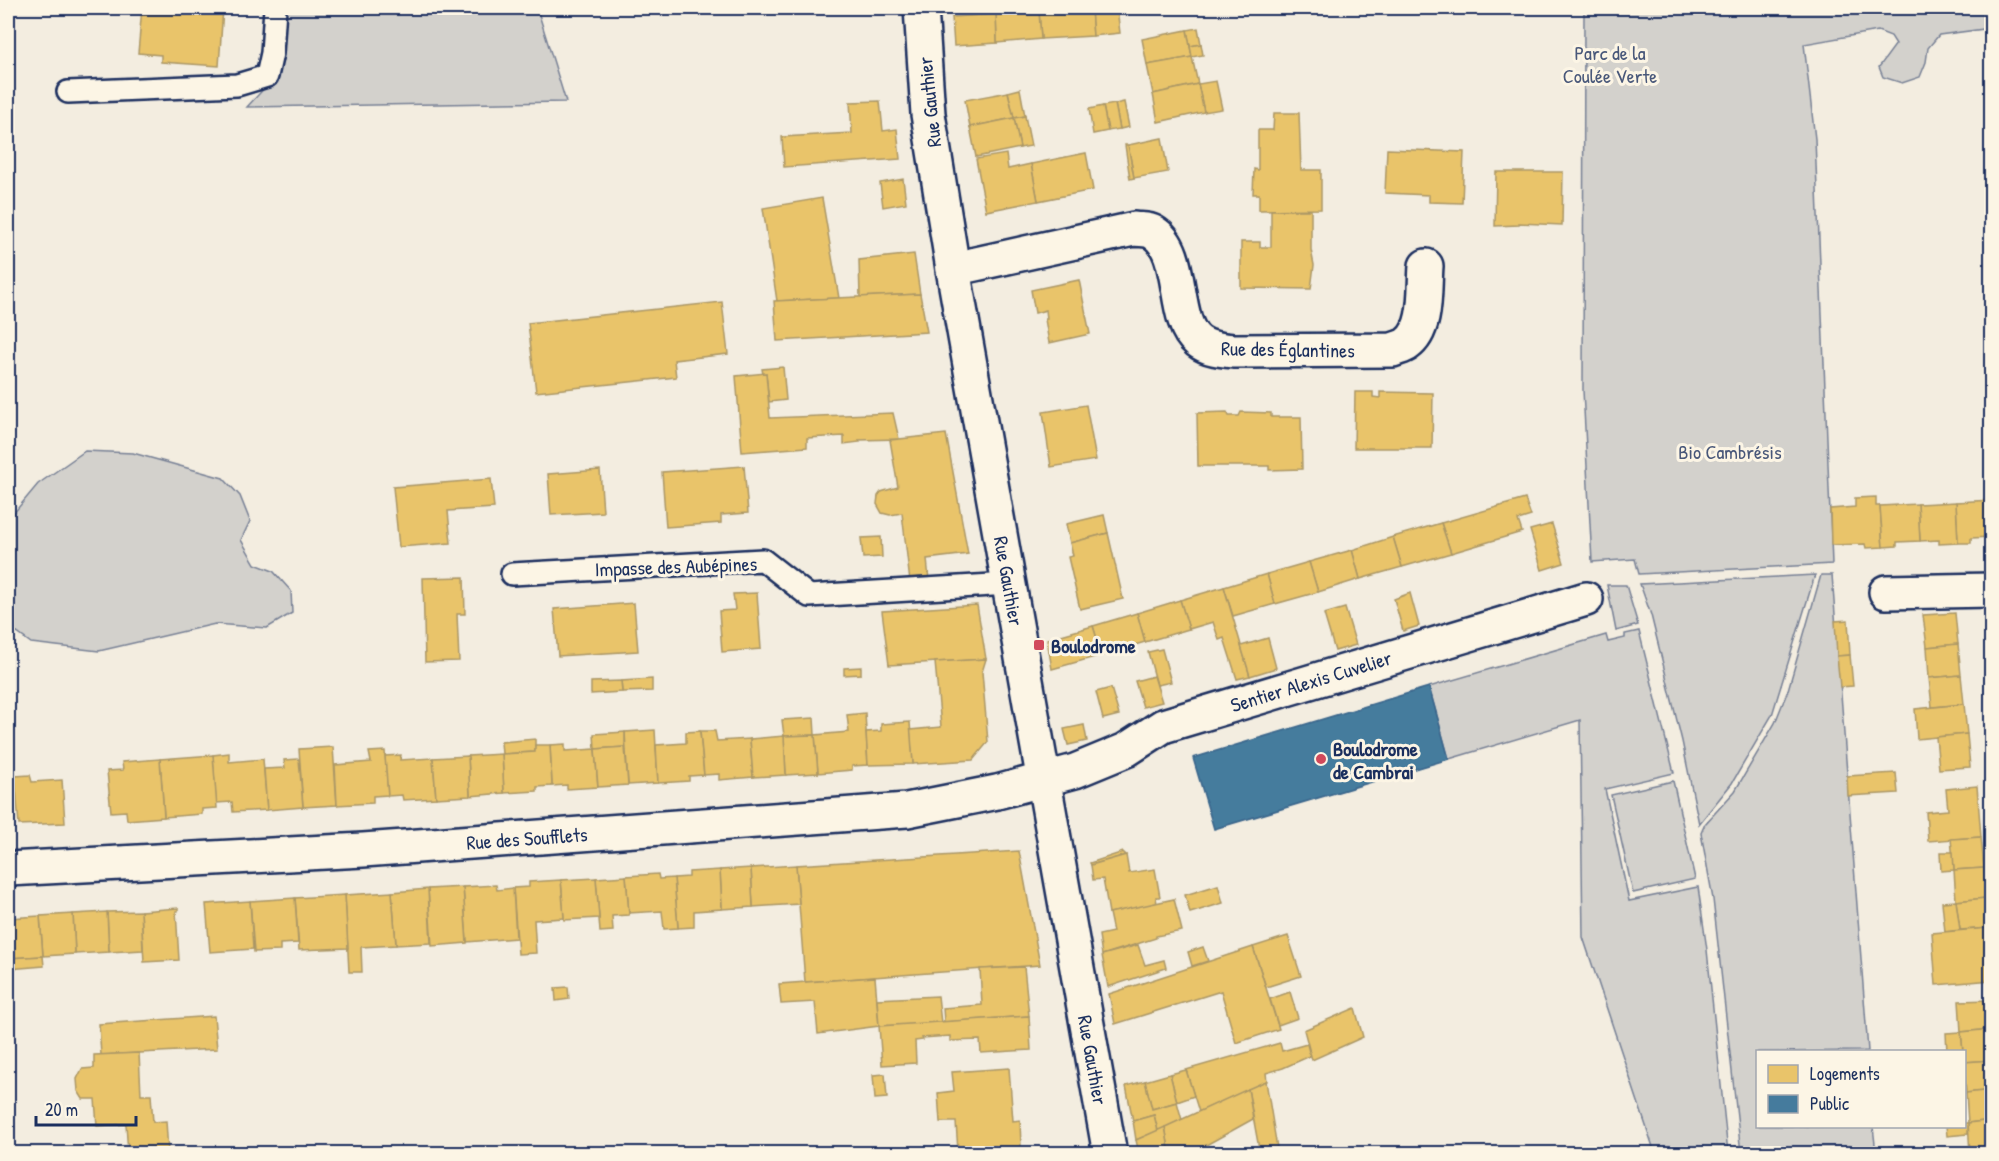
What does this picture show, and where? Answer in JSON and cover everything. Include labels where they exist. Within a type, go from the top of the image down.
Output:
[{"type":"street","name":"Rue Gauthier","points":[[921,8],[928,114],[953,269],[1110,1154]]},
{"type":"street","name":"Rue des Églantines","points":[[953,269],[1134,229],[1152,231],[1164,242],[1179,288],[1186,329],[1199,342],[1214,349],[1233,351],[1393,350],[1406,344],[1416,334],[1421,321],[1426,266]]},
{"type":"street","points":[[1886,592],[1992,590]]},
{"type":"street","name":"Sentier Alexis Cuvelier","points":[[1043,779],[1075,771],[1126,750],[1163,726],[1587,599]]},
{"type":"street","name":"Rue des Soufflets","points":[[8,869],[375,849],[907,810],[997,792],[1043,779]]},
{"type":"lane","points":[[68,92],[237,85],[267,76],[272,52],[275,8]]},
{"type":"lane","name":"Impasse des Aubépines","points":[[512,573],[763,560],[809,596],[1009,584]]},
{"type":"green space","points":[[284,8],[537,8],[566,102],[247,107],[279,69]]},
{"type":"green space","name":"Bio Cambrésis","points":[[1584,8],[1991,8],[1991,28],[1939,35],[1928,48],[1920,77],[1902,83],[1883,77],[1879,67],[1896,44],[1891,36],[1878,31],[1804,44],[1815,139],[1832,564],[1639,574],[1635,559],[1592,562],[1583,390]]},
{"type":"green space","points":[[85,451],[133,453],[223,478],[240,496],[250,521],[241,540],[255,564],[273,571],[291,591],[292,613],[267,628],[215,624],[99,651],[31,643],[8,626],[8,520],[38,484]]},
{"type":"green space","points":[[1815,575],[1772,715],[1732,783],[1699,824],[1682,741],[1651,615],[1640,584]]},
{"type":"green space","points":[[1821,575],[1832,575],[1868,1050],[1756,1050],[1756,1128],[1873,1128],[1876,1153],[1741,1153],[1713,899],[1701,833],[1705,824],[1735,791],[1775,723],[1788,690]]},
{"type":"green space","points":[[1607,585],[1626,585],[1638,625],[1616,631]]},
{"type":"green space","points":[[1639,631],[1674,773],[1605,789],[1629,901],[1698,887],[1707,950],[1728,1153],[1655,1153],[1583,937],[1580,720],[1449,759],[1429,687],[1606,635],[1608,642],[1625,638],[1625,634]]},
{"type":"green space","points":[[1673,781],[1695,879],[1633,893],[1611,795]]},
{"type":"building: Logements","points":[[142,8],[223,8],[219,66],[161,62],[161,55],[138,53]]},
{"type":"building: Logements","points":[[1091,8],[1093,36],[1041,39],[1039,11]]},
{"type":"building: Logements","points":[[1091,8],[1117,8],[1120,33],[1093,36]]},
{"type":"building: Logements","points":[[1039,11],[1041,39],[997,43],[996,14]]},
{"type":"building: Logements","points":[[996,14],[997,43],[954,46],[952,17]]},
{"type":"building: Logements","points":[[1198,28],[1201,44],[1190,46],[1187,30]]},
{"type":"building: Logements","points":[[1187,30],[1192,57],[1147,65],[1142,39]]},
{"type":"building: Logements","points":[[1201,44],[1203,55],[1192,57],[1190,46]]},
{"type":"building: Logements","points":[[1192,57],[1198,84],[1153,94],[1147,65]]},
{"type":"building: Logements","points":[[1216,81],[1222,109],[1204,112],[1198,84]]},
{"type":"building: Logements","points":[[1198,84],[1204,112],[1158,122],[1153,94]]},
{"type":"building: Logements","points":[[1020,89],[1025,116],[1014,118],[1008,92]]},
{"type":"building: Logements","points":[[1008,92],[1014,118],[970,127],[965,100]]},
{"type":"building: Logements","points":[[880,101],[883,131],[897,129],[900,159],[784,167],[782,137],[852,133],[850,102]]},
{"type":"building: Logements","points":[[1124,102],[1129,127],[1120,129],[1115,104]]},
{"type":"building: Logements","points":[[1115,104],[1120,129],[1108,131],[1103,106]]},
{"type":"building: Logements","points":[[1103,106],[1108,131],[1093,134],[1089,109]]},
{"type":"building: Logements","points":[[1274,113],[1299,113],[1301,170],[1321,170],[1321,209],[1259,210],[1259,194],[1253,194],[1254,169],[1258,170],[1258,130],[1273,130]]},
{"type":"building: Logements","points":[[1025,116],[1031,146],[1020,148],[1014,118]]},
{"type":"building: Logements","points":[[1014,118],[1020,148],[976,157],[970,127]]},
{"type":"building: Logements","points":[[1162,138],[1168,172],[1134,178],[1128,145]]},
{"type":"building: Logements","points":[[1125,145],[1128,145],[1134,178],[1130,179]]},
{"type":"building: Logements","points":[[1387,149],[1464,152],[1462,203],[1429,202],[1429,195],[1385,193]]},
{"type":"building: Logements","points":[[1086,153],[1093,190],[1038,201],[1031,164]]},
{"type":"building: Logements","points":[[1006,154],[1008,169],[1031,164],[1038,201],[986,211],[976,159]]},
{"type":"building: Logements","points":[[1496,172],[1563,172],[1562,225],[1519,223],[1519,225],[1495,226]]},
{"type":"building: Logements","points":[[903,179],[906,203],[883,207],[880,183]]},
{"type":"building: Logements","points":[[822,198],[839,298],[777,301],[763,208]]},
{"type":"building: Logements","points":[[1271,210],[1311,210],[1311,250],[1314,265],[1311,289],[1241,288],[1241,242],[1260,242],[1260,247],[1271,247]]},
{"type":"building: Logements","points":[[914,254],[920,294],[860,297],[859,260]]},
{"type":"building: Logements","points":[[1079,280],[1090,334],[1049,343],[1045,319],[1047,319],[1046,310],[1035,313],[1031,290]]},
{"type":"building: Logements","points":[[920,294],[927,332],[777,341],[774,301]]},
{"type":"building: Logements","points":[[722,302],[728,354],[674,360],[676,377],[536,392],[528,323]]},
{"type":"building: Logements","points":[[783,367],[786,400],[769,402],[766,373],[763,374],[762,369]]},
{"type":"building: Logements","points":[[766,373],[770,418],[893,413],[899,439],[859,440],[860,442],[844,444],[844,436],[807,438],[807,447],[742,452],[736,376]]},
{"type":"building: Logements","points":[[1355,392],[1373,392],[1373,397],[1380,398],[1380,392],[1433,393],[1432,448],[1354,448]]},
{"type":"building: Logements","points":[[1086,405],[1096,460],[1051,467],[1043,412]]},
{"type":"building: Logements","points":[[1227,412],[1229,416],[1239,416],[1241,412],[1271,413],[1271,417],[1301,417],[1302,469],[1269,470],[1269,466],[1198,466],[1197,413]]},
{"type":"building: Logements","points":[[946,434],[968,554],[927,559],[929,580],[910,582],[902,513],[890,515],[882,513],[877,504],[881,492],[898,487],[890,440]]},
{"type":"building: Logements","points":[[744,466],[748,513],[721,515],[721,523],[666,527],[662,472]]},
{"type":"building: Logements","points":[[600,470],[603,512],[551,515],[548,474]]},
{"type":"building: Logements","points":[[491,479],[494,508],[448,511],[451,543],[399,547],[393,487]]},
{"type":"building: Logements","points":[[1876,497],[1876,506],[1880,506],[1883,547],[1866,548],[1865,544],[1831,545],[1830,509],[1855,507],[1855,498]]},
{"type":"building: Logements","points":[[1525,499],[1531,516],[1518,520],[1522,532],[1451,553],[1441,523]]},
{"type":"building: Logements","points":[[1992,500],[1992,537],[1971,538],[1971,543],[1958,543],[1956,502]]},
{"type":"building: Logements","points":[[1956,502],[1958,543],[1939,544],[1939,540],[1920,541],[1918,504]]},
{"type":"building: Logements","points":[[1918,504],[1920,541],[1897,542],[1897,546],[1883,547],[1880,506]]},
{"type":"building: Logements","points":[[1104,515],[1108,533],[1070,543],[1066,524]]},
{"type":"building: Logements","points":[[1441,523],[1451,553],[1402,567],[1393,537]]},
{"type":"building: Logements","points":[[1552,524],[1564,563],[1542,570],[1530,530]]},
{"type":"building: Logements","points":[[1108,533],[1123,599],[1080,609],[1068,557],[1073,556],[1070,543]]},
{"type":"building: Logements","points":[[881,537],[882,557],[863,558],[861,538]]},
{"type":"building: Logements","points":[[1393,537],[1402,567],[1360,579],[1352,550]]},
{"type":"building: Logements","points":[[1352,550],[1360,579],[1318,592],[1309,562]]},
{"type":"building: Logements","points":[[1309,562],[1318,592],[1275,604],[1267,574]]},
{"type":"building: Logements","points":[[1267,574],[1275,604],[1233,616],[1224,587]]},
{"type":"building: Logements","points":[[464,577],[465,614],[457,614],[459,661],[425,662],[423,578]]},
{"type":"building: Logements","points":[[1224,587],[1250,676],[1237,679],[1224,638],[1219,640],[1213,622],[1189,629],[1180,600]]},
{"type":"building: Logements","points":[[757,593],[761,649],[722,652],[719,611],[735,610],[733,594]]},
{"type":"building: Logements","points":[[1410,593],[1419,626],[1403,631],[1394,599]]},
{"type":"building: Logements","points":[[1180,600],[1189,629],[1145,642],[1137,613]]},
{"type":"building: Logements","points":[[634,603],[638,651],[558,656],[554,609]]},
{"type":"building: Logements","points":[[977,605],[986,659],[889,665],[882,611]]},
{"type":"building: Logements","points":[[1345,608],[1356,645],[1335,651],[1324,614]]},
{"type":"building: Logements","points":[[1137,613],[1145,642],[1102,655],[1093,626]]},
{"type":"building: Logements","points":[[1955,613],[1958,644],[1927,647],[1923,615]]},
{"type":"building: Logements","points":[[1848,620],[1850,655],[1837,656],[1835,621]]},
{"type":"building: Logements","points":[[1093,626],[1102,655],[1052,669],[1047,639]]},
{"type":"building: Logements","points":[[1268,638],[1276,668],[1250,676],[1241,646]]},
{"type":"building: Logements","points":[[1958,644],[1961,675],[1929,678],[1927,647]]},
{"type":"building: Logements","points":[[1162,649],[1171,682],[1157,685],[1148,652]]},
{"type":"building: Logements","points":[[1850,655],[1853,686],[1840,687],[1837,656]]},
{"type":"building: Logements","points":[[986,659],[982,672],[988,742],[973,760],[913,764],[910,730],[941,727],[935,662]]},
{"type":"building: Logements","points":[[861,667],[861,674],[844,675],[844,668]]},
{"type":"building: Logements","points":[[1961,675],[1964,704],[1932,707],[1929,678]]},
{"type":"building: Logements","points":[[1154,676],[1162,702],[1143,707],[1135,681]]},
{"type":"building: Logements","points":[[652,679],[652,691],[622,692],[621,681]]},
{"type":"building: Logements","points":[[621,681],[622,692],[591,694],[591,682]]},
{"type":"building: Logements","points":[[1111,688],[1119,715],[1103,719],[1096,692]]},
{"type":"building: Logements","points":[[1964,704],[1967,734],[1917,739],[1915,709]]},
{"type":"building: Logements","points":[[865,713],[868,765],[852,766],[852,770],[818,773],[815,735],[849,732],[847,715]]},
{"type":"building: Logements","points":[[814,718],[815,735],[784,736],[782,720]]},
{"type":"building: Logements","points":[[910,722],[913,764],[868,765],[866,732],[881,731],[881,724]]},
{"type":"building: Logements","points":[[1084,725],[1087,741],[1068,745],[1064,729]]},
{"type":"building: Logements","points":[[655,730],[658,783],[628,785],[625,732]]},
{"type":"building: Logements","points":[[700,731],[704,775],[689,776],[689,781],[658,783],[656,745],[686,743],[686,732]]},
{"type":"building: Logements","points":[[700,731],[715,731],[717,741],[750,739],[753,777],[719,780],[719,774],[704,775]]},
{"type":"building: Logements","points":[[625,732],[625,747],[595,749],[594,734]]},
{"type":"building: Logements","points":[[1967,734],[1970,767],[1939,769],[1936,737]]},
{"type":"building: Logements","points":[[815,735],[818,773],[786,775],[784,736]]},
{"type":"building: Logements","points":[[784,736],[786,775],[753,777],[750,739]]},
{"type":"building: Logements","points":[[535,739],[535,752],[502,754],[501,742]]},
{"type":"building: Logements","points":[[565,744],[565,751],[595,749],[598,787],[567,789],[567,785],[552,786],[550,745]]},
{"type":"building: Logements","points":[[535,745],[550,745],[552,786],[537,787],[537,791],[504,793],[502,754],[535,752]]},
{"type":"building: Logements","points":[[333,747],[337,805],[303,807],[299,749]]},
{"type":"building: Logements","points":[[625,747],[628,785],[598,787],[595,749]]},
{"type":"building: Logements","points":[[385,751],[388,795],[373,796],[373,803],[337,805],[335,765],[371,762],[369,752]]},
{"type":"building: Logements","points":[[229,753],[229,762],[263,759],[267,810],[233,812],[232,802],[216,803],[213,755]]},
{"type":"building: Logements","points":[[502,754],[504,793],[470,796],[468,756]]},
{"type":"building: Logements","points":[[213,755],[217,808],[202,809],[202,814],[164,817],[160,759]]},
{"type":"building: Logements","points":[[401,755],[400,760],[433,758],[436,798],[403,800],[402,795],[388,796],[385,756]]},
{"type":"building: Logements","points":[[468,756],[470,796],[436,798],[433,758]]},
{"type":"building: Logements","points":[[160,759],[164,817],[127,820],[126,811],[111,812],[107,771],[123,770],[122,762]]},
{"type":"building: Logements","points":[[299,759],[303,807],[267,810],[264,769],[285,768],[284,760]]},
{"type":"building: Logements","points":[[1896,773],[1898,793],[1848,796],[1847,776]]},
{"type":"building: Logements","points":[[30,775],[32,782],[62,780],[65,823],[19,825],[15,776]]},
{"type":"building: Logements","points":[[1977,786],[1981,837],[1928,841],[1926,812],[1948,810],[1946,789]]},
{"type":"building: Logements","points":[[1981,837],[1984,868],[1954,870],[1951,839]]},
{"type":"building: Logements","points":[[1019,851],[1040,965],[805,982],[796,865]]},
{"type":"building: Logements","points":[[1123,852],[1126,855],[1091,865],[1090,863]]},
{"type":"building: Logements","points":[[1940,852],[1953,852],[1954,870],[1941,871]]},
{"type":"building: Logements","points":[[1126,855],[1129,873],[1155,869],[1160,897],[1156,897],[1157,904],[1109,913],[1103,879],[1093,880],[1091,865]]},
{"type":"building: Logements","points":[[796,865],[799,904],[753,907],[751,868]]},
{"type":"building: Logements","points":[[751,868],[753,907],[722,909],[720,870]]},
{"type":"building: Logements","points":[[1984,868],[1986,898],[1956,901],[1954,870]]},
{"type":"building: Logements","points":[[720,870],[722,909],[694,911],[694,927],[678,928],[674,878],[689,877],[689,872]]},
{"type":"building: Logements","points":[[658,874],[659,879],[674,878],[678,928],[664,929],[662,911],[629,913],[626,876]]},
{"type":"building: Logements","points":[[626,876],[629,915],[612,916],[613,931],[600,932],[596,878]]},
{"type":"building: Logements","points":[[596,878],[599,918],[564,920],[561,880]]},
{"type":"building: Logements","points":[[561,880],[564,918],[534,920],[536,953],[518,954],[513,888],[529,887],[529,882]]},
{"type":"building: Logements","points":[[496,885],[497,890],[513,888],[516,938],[467,942],[463,887]]},
{"type":"building: Logements","points":[[1218,885],[1223,903],[1190,913],[1185,895]]},
{"type":"building: Logements","points":[[463,887],[467,943],[432,946],[428,889]]},
{"type":"building: Logements","points":[[428,889],[431,943],[396,945],[392,892]]},
{"type":"building: Logements","points":[[392,892],[396,945],[361,947],[362,972],[349,972],[345,895]]},
{"type":"building: Logements","points":[[345,895],[348,948],[299,950],[295,898]]},
{"type":"building: Logements","points":[[295,898],[298,943],[280,944],[280,951],[254,952],[250,901]]},
{"type":"building: Logements","points":[[1986,898],[1989,928],[1960,930],[1956,901]]},
{"type":"building: Logements","points":[[1174,899],[1182,931],[1156,936],[1156,938],[1102,955],[1099,935],[1113,932],[1109,913]]},
{"type":"building: Logements","points":[[250,901],[253,949],[210,952],[206,904]]},
{"type":"building: Logements","points":[[1956,901],[1960,930],[1945,932],[1942,902]]},
{"type":"building: Logements","points":[[178,908],[176,911],[179,960],[144,962],[141,911]]},
{"type":"building: Logements","points":[[141,911],[143,950],[109,952],[107,912]]},
{"type":"building: Logements","points":[[107,912],[109,952],[75,954],[73,914]]},
{"type":"building: Logements","points":[[73,914],[75,954],[43,956],[40,916]]},
{"type":"building: Logements","points":[[40,916],[43,956],[9,958],[8,918]]},
{"type":"building: Logements","points":[[1989,928],[1992,980],[1936,985],[1932,933]]},
{"type":"building: Logements","points":[[1288,936],[1301,976],[1266,987],[1253,947]]},
{"type":"building: Logements","points":[[1138,945],[1145,965],[1164,960],[1166,968],[1108,987],[1102,955]]},
{"type":"building: Logements","points":[[1203,947],[1208,961],[1192,966],[1188,952]]},
{"type":"building: Logements","points":[[1253,947],[1279,1029],[1236,1043],[1221,991],[1115,1024],[1109,994]]},
{"type":"building: Logements","points":[[43,956],[44,966],[9,969],[9,958]]},
{"type":"building: Logements","points":[[1024,967],[1029,1016],[944,1022],[943,1008],[982,1005],[980,969]]},
{"type":"building: Logements","points":[[875,977],[879,1026],[818,1034],[815,1002],[781,1004],[779,984]]},
{"type":"building: Logements","points":[[568,987],[569,999],[556,1001],[555,988]]},
{"type":"building: Logements","points":[[1290,992],[1298,1018],[1278,1025],[1270,999]]},
{"type":"building: Logements","points":[[938,996],[941,1023],[879,1026],[877,999]]},
{"type":"building: Logements","points":[[1990,1000],[1992,1029],[1961,1032],[1959,1001]]},
{"type":"building: Logements","points":[[1355,1008],[1363,1037],[1312,1060],[1304,1030]]},
{"type":"building: Logements","points":[[214,1016],[217,1049],[101,1055],[99,1024]]},
{"type":"building: Logements","points":[[1029,1016],[1031,1050],[981,1053],[980,1040],[950,1041],[950,1036],[922,1038],[923,1040],[915,1041],[916,1063],[882,1065],[879,1026]]},
{"type":"building: Logements","points":[[1992,1029],[1992,1060],[1966,1062],[1966,1050],[1963,1050],[1961,1032]]},
{"type":"building: Logements","points":[[1961,1032],[1963,1050],[1947,1050],[1946,1033]]},
{"type":"building: Logements","points":[[1280,1043],[1282,1051],[1307,1044],[1310,1056],[1266,1073],[1267,1081],[1199,1112],[1186,1070]]},
{"type":"building: Logements","points":[[139,1053],[141,1095],[151,1095],[153,1122],[166,1121],[168,1152],[128,1154],[126,1124],[97,1126],[95,1099],[83,1099],[78,1091],[77,1079],[82,1069],[94,1068],[94,1055]]},
{"type":"building: Logements","points":[[1992,1060],[1992,1090],[1966,1093],[1966,1062]]},
{"type":"building: Logements","points":[[1009,1068],[1013,1121],[1020,1120],[1021,1147],[958,1151],[956,1122],[940,1122],[938,1093],[954,1091],[952,1072]]},
{"type":"building: Logements","points":[[1186,1070],[1194,1096],[1177,1102],[1170,1074]]},
{"type":"building: Logements","points":[[885,1074],[887,1098],[875,1099],[873,1075]]},
{"type":"building: Logements","points":[[1170,1074],[1177,1102],[1152,1109],[1145,1081]]},
{"type":"building: Logements","points":[[1145,1081],[1152,1109],[1177,1102],[1182,1120],[1158,1131],[1154,1115],[1133,1121],[1126,1086]]},
{"type":"building: Logements","points":[[1266,1081],[1278,1154],[1260,1154],[1248,1089]]},
{"type":"building: Logements","points":[[1248,1089],[1253,1119],[1190,1154],[1170,1154],[1165,1127]]},
{"type":"building: Logements","points":[[1992,1090],[1992,1120],[1968,1123],[1966,1093]]},
{"type":"building: Logements","points":[[1154,1115],[1158,1131],[1136,1140],[1133,1121]]},
{"type":"building: Logements","points":[[1992,1120],[1992,1152],[1970,1153],[1968,1123]]},
{"type":"building: Logements","points":[[1966,1123],[1968,1123],[1968,1134],[1947,1136],[1946,1128],[1966,1128]]},
{"type":"building: Logements","points":[[1165,1127],[1170,1154],[1139,1154],[1136,1140]]},
{"type":"building: Public","name":"Boulodrome de Cambrai","points":[[1429,687],[1449,759],[1214,829],[1193,758]]},
{"type":"place","name":"Boulodrome","points":[[1039,645]]},
{"type":"place","name":"Boulodrome de Cambrai","points":[[1321,759]]},
{"type":"park label","name":"Parc de la Coulée Verte","points":[[1610,64]]}]
